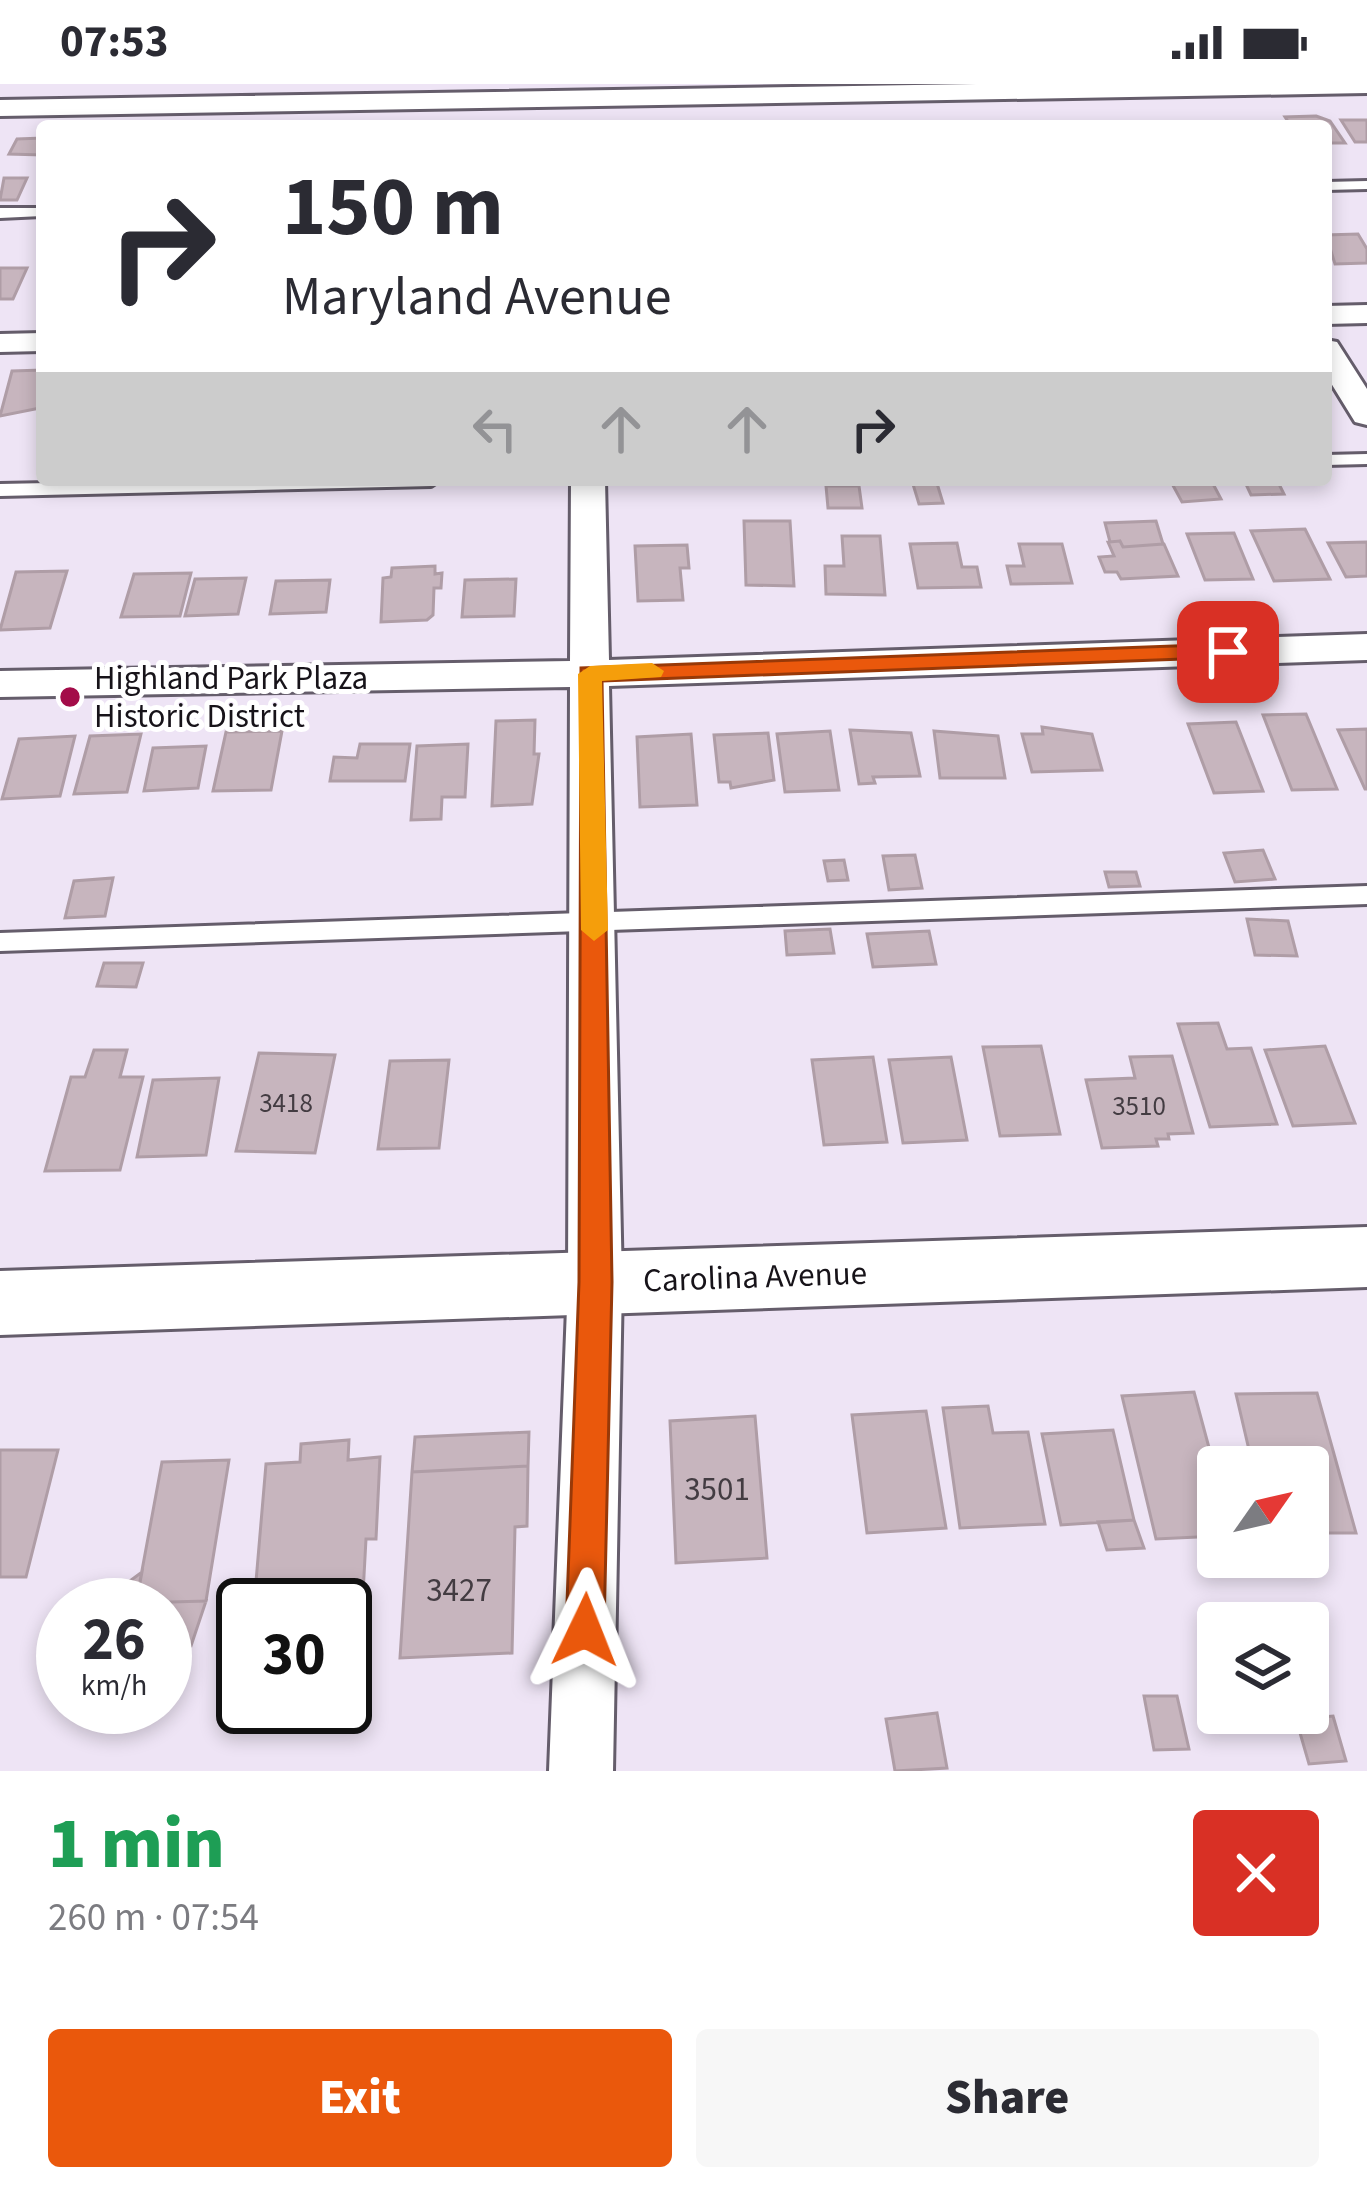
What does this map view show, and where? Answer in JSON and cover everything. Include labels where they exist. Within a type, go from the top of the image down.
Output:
[{"type":"street","points":[[0,108],[592,91],[1187,96],[1367,86]]},
{"type":"street","points":[[1332,315],[1367,314]]},
{"type":"street","points":[[0,343],[36,342]]},
{"type":"street","points":[[1332,359],[1367,415]]},
{"type":"street","points":[[580,1771],[596,1282],[588,486]]},
{"type":"street","points":[[0,683],[590,674],[1367,647]]},
{"type":"street","name":"Carolina Avenue","points":[[0,1303],[1367,1257]]},
{"type":"lane","points":[[1332,186],[1367,185]]},
{"type":"lane","points":[[0,212],[36,212]]},
{"type":"lane","points":[[1332,460],[1367,459]]},
{"type":"lane","points":[[0,490],[172,486]]},
{"type":"lane","points":[[0,942],[1367,895]]},
{"type":"building","points":[[1316,116],[1327,120],[1287,120],[1285,117]]},
{"type":"building","points":[[1341,120],[1367,120],[1367,142],[1355,142]]},
{"type":"building","points":[[1332,124],[1345,143],[1332,143]]},
{"type":"building","points":[[36,138],[36,155],[9,154],[17,139]]},
{"type":"building","points":[[4,178],[27,178],[17,200],[0,200]]},
{"type":"building","points":[[1358,234],[1367,249],[1367,263],[1335,264],[1332,235]]},
{"type":"building","points":[[0,268],[27,268],[13,299],[0,299]]},
{"type":"building","points":[[36,370],[36,409],[0,416],[12,371]]},
{"type":"building","points":[[826,486],[859,486],[862,508],[828,508]]},
{"type":"building","points":[[914,486],[938,486],[943,503],[919,504]]},
{"type":"building","points":[[1173,486],[1214,486],[1221,499],[1182,502]]},
{"type":"building","points":[[1247,486],[1280,486],[1284,494],[1251,495]]},
{"type":"building","points":[[744,521],[790,521],[794,586],[746,585]]},
{"type":"building","points":[[1156,521],[1163,544],[1123,547],[1120,541],[1110,542],[1105,523]]},
{"type":"building","points":[[1305,529],[1330,579],[1274,581],[1251,531]]},
{"type":"building","points":[[1234,533],[1253,579],[1205,580],[1187,534]]},
{"type":"building","points":[[842,536],[880,536],[885,595],[826,594],[825,566],[844,566]]},
{"type":"building","points":[[1120,541],[1123,547],[1164,544],[1178,576],[1121,579],[1117,572],[1105,572],[1099,557],[1114,556],[1108,542]]},
{"type":"building","points":[[1367,542],[1367,576],[1346,577],[1328,543]]},
{"type":"building","points":[[957,543],[962,567],[977,567],[981,587],[918,588],[910,544]]},
{"type":"building","points":[[1019,544],[1062,544],[1072,583],[1011,584],[1007,566],[1024,566]]},
{"type":"building","points":[[687,545],[689,568],[680,568],[683,600],[638,601],[635,546]]},
{"type":"building","points":[[435,566],[435,574],[442,573],[441,588],[434,588],[433,615],[427,620],[381,622],[383,578],[391,577],[392,568]]},
{"type":"building","points":[[67,571],[50,628],[0,630],[16,572]]},
{"type":"building","points":[[191,573],[180,616],[121,617],[134,574]]},
{"type":"building","points":[[246,578],[238,614],[185,616],[195,579]]},
{"type":"building","points":[[516,579],[514,616],[462,617],[465,580]]},
{"type":"building","points":[[330,580],[326,612],[270,614],[276,581]]},
{"type":"building","points":[[1306,714],[1337,789],[1292,790],[1263,715]]},
{"type":"building","points":[[535,720],[534,754],[539,754],[532,804],[492,806],[496,721]]},
{"type":"building","points":[[1236,722],[1263,791],[1214,793],[1188,724]]},
{"type":"building","points":[[1042,727],[1092,734],[1102,770],[1032,772],[1022,734],[1043,734]]},
{"type":"building","points":[[1367,729],[1367,789],[1365,789],[1338,730]]},
{"type":"building","points":[[850,730],[911,733],[920,776],[873,777],[875,783],[859,784]]},
{"type":"building","points":[[282,731],[271,790],[213,791],[226,732]]},
{"type":"building","points":[[830,731],[839,790],[785,792],[777,734]]},
{"type":"building","points":[[934,731],[998,736],[1005,778],[940,778]]},
{"type":"building","points":[[768,733],[774,780],[731,788],[730,782],[719,782],[714,735]]},
{"type":"building","points":[[141,734],[127,792],[74,794],[90,736]]},
{"type":"building","points":[[691,734],[697,805],[640,807],[637,737]]},
{"type":"building","points":[[75,736],[60,796],[2,799],[19,739]]},
{"type":"building","points":[[360,744],[410,744],[405,781],[330,781],[334,757],[357,758]]},
{"type":"building","points":[[468,744],[465,797],[442,797],[441,819],[411,820],[417,746]]},
{"type":"building","points":[[206,746],[198,788],[144,791],[153,748]]},
{"type":"building","points":[[1263,850],[1275,879],[1235,882],[1224,853]]},
{"type":"building","points":[[915,855],[922,888],[889,890],[883,856]]},
{"type":"building","points":[[844,860],[848,880],[828,881],[824,861]]},
{"type":"building","points":[[1105,872],[1136,872],[1140,886],[1109,887]]},
{"type":"building","points":[[113,878],[105,916],[65,918],[74,881]]},
{"type":"building","points":[[1247,919],[1288,921],[1297,956],[1255,955]]},
{"type":"building","points":[[830,929],[834,953],[787,955],[785,931]]},
{"type":"building","points":[[929,931],[936,964],[873,967],[867,934]]},
{"type":"building","points":[[104,963],[143,963],[136,987],[97,986]]},
{"type":"building","points":[[1218,1023],[1227,1049],[1251,1048],[1277,1124],[1210,1127],[1178,1024]]},
{"type":"building","points":[[1041,1046],[1060,1134],[1000,1136],[983,1047]]},
{"type":"building","points":[[1325,1046],[1355,1123],[1293,1126],[1265,1050]]},
{"type":"building","points":[[94,1050],[127,1050],[120,1077],[143,1077],[120,1170],[45,1171],[71,1077],[85,1077]]},
{"type":"building","points":[[259,1053],[335,1055],[315,1153],[236,1151]]},
{"type":"building","points":[[1172,1056],[1193,1133],[1168,1134],[1169,1139],[1156,1139],[1158,1146],[1102,1148],[1086,1080],[1135,1078],[1130,1057]]},
{"type":"building","points":[[873,1057],[887,1142],[824,1145],[812,1060]]},
{"type":"building","points":[[951,1057],[967,1140],[903,1143],[889,1060]]},
{"type":"building","points":[[449,1060],[439,1148],[378,1149],[390,1061]]},
{"type":"building","points":[[219,1078],[206,1155],[137,1157],[153,1080]]},
{"type":"building","points":[[1194,1392],[1209,1446],[1197,1446],[1197,1537],[1156,1539],[1122,1396]]},
{"type":"building","points":[[1317,1393],[1356,1533],[1329,1533],[1329,1446],[1248,1446],[1236,1394]]},
{"type":"building","points":[[988,1406],[993,1433],[1028,1432],[1045,1524],[960,1528],[943,1408]]},
{"type":"building","points":[[926,1411],[946,1528],[867,1533],[852,1415]]},
{"type":"building","points":[[755,1416],[767,1558],[676,1563],[670,1421]]},
{"type":"building","points":[[1113,1430],[1134,1520],[1061,1525],[1042,1434]]},
{"type":"building","points":[[529,1432],[528,1466],[412,1472],[415,1437]]},
{"type":"building","points":[[349,1440],[348,1460],[380,1457],[376,1539],[366,1539],[364,1578],[256,1578],[266,1464],[300,1462],[301,1444]]},
{"type":"building","points":[[0,1450],[58,1450],[26,1577],[0,1577]]},
{"type":"building","points":[[229,1460],[206,1601],[192,1601],[192,1578],[141,1578],[162,1462]]},
{"type":"building","points":[[528,1466],[527,1526],[515,1527],[512,1653],[400,1658],[412,1472]]},
{"type":"building","points":[[1134,1520],[1144,1548],[1107,1550],[1098,1522]]},
{"type":"building","points":[[192,1601],[206,1601],[192,1643]]},
{"type":"building","points":[[1144,1696],[1177,1696],[1189,1749],[1154,1750]]},
{"type":"building","points":[[937,1713],[947,1768],[895,1771],[886,1719]]},
{"type":"building","points":[[1329,1716],[1333,1716],[1346,1761],[1309,1764],[1300,1734],[1329,1734]]},
{"type":"slow traffic","points":[[594,930],[590,674],[652,671]]},
{"type":"place","name":"Highland Park Plaza Historic District","points":[[70,697]]},
{"type":"route","points":[[585,1630],[596,1282],[590,674],[1228,652]]}]
